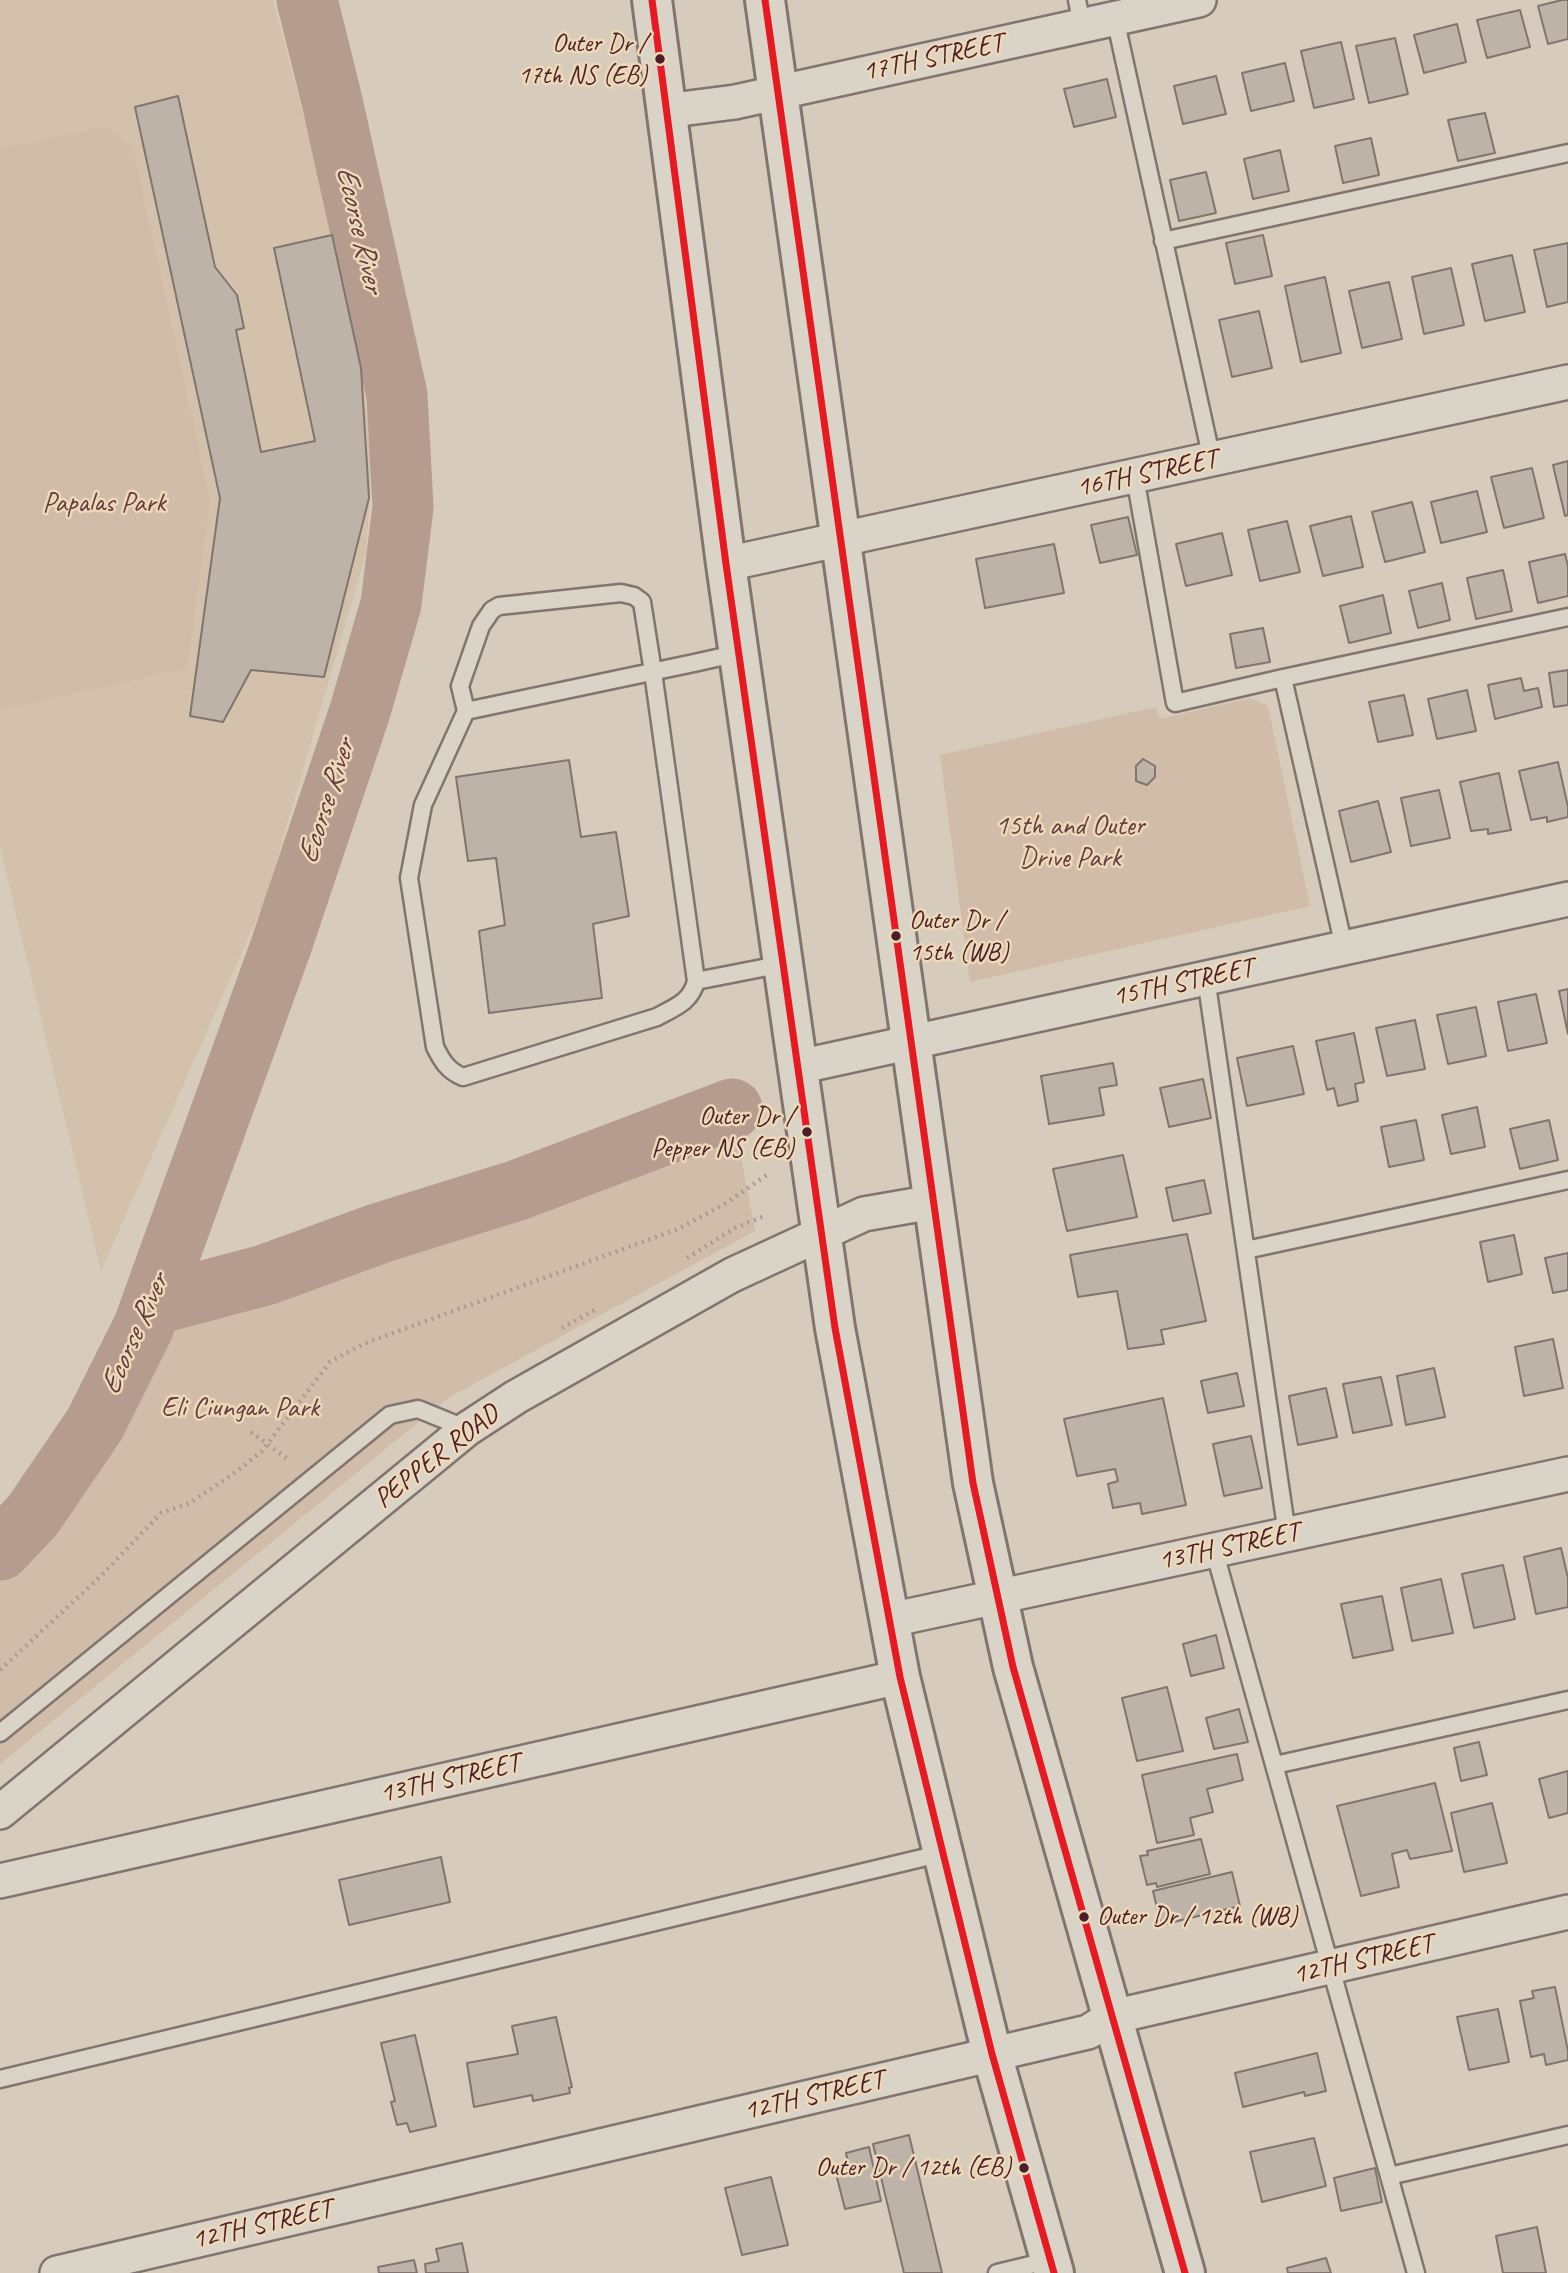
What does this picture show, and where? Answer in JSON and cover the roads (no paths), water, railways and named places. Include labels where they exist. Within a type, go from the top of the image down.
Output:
[{"type":"main road","points":[[652,0],[738,653],[835,1328],[900,1677],[992,2054],[1053,2267]]},
{"type":"main road","points":[[765,0],[973,1483],[1013,1667],[1185,2273]]},
{"type":"street","name":"17TH STREET","points":[[665,111],[735,102],[1080,13],[1115,19],[1199,0]]},
{"type":"street","name":"16TH STREET","points":[[726,564],[1568,382]]},
{"type":"street","name":"15TH STREET","points":[[798,1067],[1568,899]]},
{"type":"street","name":"PEPPER ROAD","points":[[0,1812],[467,1429],[516,1397],[732,1275],[864,1214],[933,1202]]},
{"type":"street","name":"13TH STREET","points":[[890,1620],[1568,1474]]},
{"type":"street","name":"13TH STREET","points":[[0,1881],[900,1677]]},
{"type":"street","name":"12TH STREET","points":[[57,2273],[1088,2032],[1112,2017],[1568,1912]]},
{"type":"lane","points":[[1115,19],[1212,460]]},
{"type":"lane","points":[[1163,241],[1568,153]]},
{"type":"lane","points":[[1135,477],[1175,703],[1568,617]]},
{"type":"lane","points":[[621,593],[634,596],[642,602],[653,671],[696,981],[693,992],[682,1003],[657,1017],[463,1077],[454,1073],[444,1063],[435,1047],[409,877],[423,805],[466,711],[460,686],[481,626],[492,610],[499,606],[621,593]]},
{"type":"lane","points":[[466,711],[738,653]]},
{"type":"lane","points":[[1283,678],[1344,947]]},
{"type":"lane","points":[[696,981],[783,964]]},
{"type":"lane","points":[[1206,978],[1287,1534]]},
{"type":"lane","points":[[1246,1250],[1568,1180]]},
{"type":"lane","points":[[0,1733],[390,1415],[418,1409],[467,1429]]},
{"type":"lane","points":[[1214,1550],[1416,2273]]},
{"type":"lane","points":[[1275,1765],[1568,1699]]},
{"type":"lane","points":[[0,2079],[943,1853]]},
{"type":"lane","points":[[1389,2176],[1568,2135]]},
{"type":"lane","points":[[997,2273],[1053,2267]]},
{"type":"waterway","name":"Ecorse River","points":[[0,1550],[33,1515],[95,1424],[143,1328],[280,949],[360,711],[391,604],[403,507],[397,395],[307,0]]},
{"type":"waterway","points":[[152,1305],[265,1275],[380,1233],[518,1190],[732,1109]]},
{"type":"place","name":"Outer Dr / 17th NS (EB)","points":[[660,59]]},
{"type":"place","name":"Outer Dr / 15th (WB)","points":[[896,936]]},
{"type":"place","name":"Outer Dr / Pepper NS (EB)","points":[[807,1132]]},
{"type":"place","name":"Outer Dr / 12th (WB)","points":[[1084,1917]]},
{"type":"place","name":"Outer Dr / 12th (EB)","points":[[1024,2168]]},
{"type":"park label","name":"Papalas Park","points":[[104,504]]},
{"type":"park label","name":"15th and Outer Drive Park","points":[[1070,843]]},
{"type":"park label","name":"Eli Ciungan Park","points":[[240,1409]]}]
